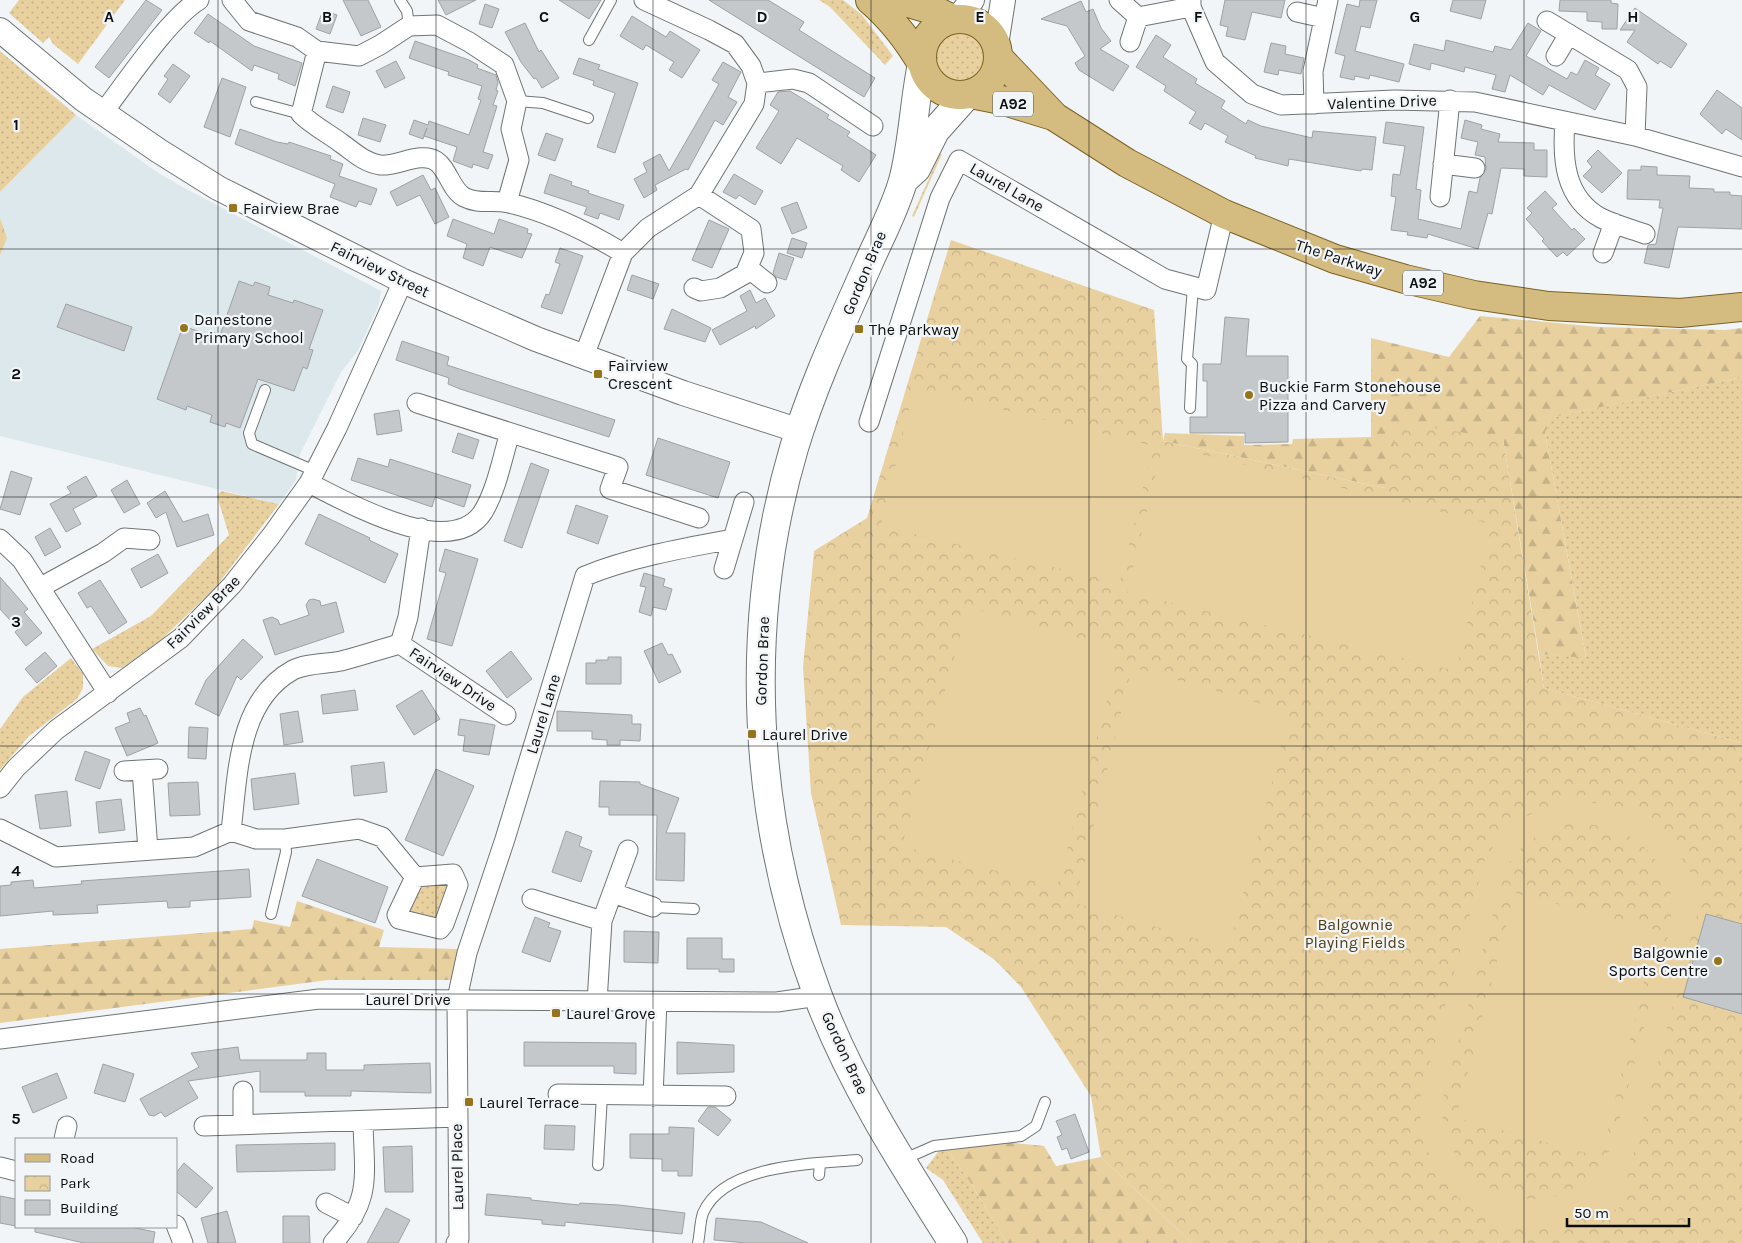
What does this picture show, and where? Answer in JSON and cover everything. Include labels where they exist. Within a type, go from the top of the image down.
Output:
[{"type":"main road","name":"A92","points":[[870,0],[883,11],[911,44],[926,75],[933,85],[943,92],[955,95],[969,94],[982,88],[991,80],[996,69],[997,51],[991,34],[982,25],[971,20],[961,12],[936,11],[899,0]]},
{"type":"main road","points":[[922,64],[922,49],[928,35],[943,22],[961,12]]},
{"type":"main road","name":"The Parkway","points":[[997,51],[1055,117]]},
{"type":"main road","name":"Gordon Brae","points":[[922,64],[902,182],[836,337],[800,431],[782,496],[770,556],[761,645],[760,702],[765,776],[782,878],[818,996],[862,1092],[901,1161],[953,1243]]},
{"type":"main road","name":"Gordon Brae","points":[[902,182],[916,169],[935,131],[969,94]]},
{"type":"main road","name":"The Parkway","points":[[969,94],[1001,100],[1055,117],[1127,163],[1224,214],[1335,259],[1405,280],[1474,295],[1549,306],[1610,311],[1680,314],[1742,307]]},
{"type":"street","points":[[102,114],[164,35],[192,4],[198,0]]},
{"type":"street","points":[[232,0],[249,21],[297,37],[317,52],[359,56],[409,26],[437,25],[469,42],[504,65],[517,102],[511,129],[519,160],[507,202]]},
{"type":"street","points":[[997,51],[1003,0]]},
{"type":"street","points":[[1119,0],[1138,17],[1130,42]]},
{"type":"street","points":[[584,356],[623,253],[648,228],[699,195],[754,104],[757,82],[751,66],[735,44],[654,2]]},
{"type":"street","name":"Valentine Drive","points":[[1138,17],[1191,4],[1215,62],[1252,94],[1282,105],[1395,100],[1450,100],[1499,106],[1635,136],[1742,167]]},
{"type":"street","name":"Valentine Drive","points":[[1297,12],[1326,9],[1313,71],[1314,104]]},
{"type":"street","points":[[1547,21],[1628,70],[1634,78],[1637,88],[1635,136]]},
{"type":"street","name":"Fairview Street","points":[[0,30],[102,114],[218,188],[404,282],[536,339],[683,393],[800,431]]},
{"type":"street","points":[[1556,56],[1569,34]]},
{"type":"street","points":[[317,52],[302,114],[319,130],[340,142],[363,160],[381,165],[424,158],[436,161],[462,196],[474,201],[507,202],[587,232],[623,253]]},
{"type":"street","points":[[757,82],[793,79],[809,83],[873,126]]},
{"type":"street","name":"Valentine Drive","points":[[1440,197],[1450,100]]},
{"type":"street","points":[[1565,122],[1564,163],[1569,182],[1584,204],[1600,217],[1645,234]]},
{"type":"street","name":"Laurel Lane","points":[[869,422],[940,198],[959,160],[1165,279],[1192,288]]},
{"type":"street","points":[[1443,164],[1475,168]]},
{"type":"street","points":[[694,288],[701,291],[720,288],[745,274],[754,253],[751,229],[699,195]]},
{"type":"street","points":[[1192,288],[1206,290],[1224,214]]},
{"type":"street","points":[[1603,253],[1614,223]]},
{"type":"street","points":[[748,268],[767,284]]},
{"type":"street","name":"Fairview Brae","points":[[0,788],[16,768],[56,730],[108,693],[187,632],[232,585],[271,536],[312,477],[404,282]]},
{"type":"street","points":[[416,403],[618,467],[610,489],[699,518]]},
{"type":"street","points":[[312,477],[377,516],[421,528],[450,533],[468,526],[482,512],[510,433]]},
{"type":"street","points":[[724,569],[744,502]]},
{"type":"street","name":"Fairview Drive","points":[[400,644],[408,617],[421,528]]},
{"type":"street","points":[[41,587],[103,553],[124,538],[150,540]]},
{"type":"street","points":[[0,539],[22,560],[41,587],[64,628],[108,693]]},
{"type":"street","name":"Laurel Lane","points":[[457,1000],[467,953],[505,838],[585,576],[605,568],[688,547],[733,539]]},
{"type":"street","name":"Fairview Drive","points":[[231,831],[245,736],[251,715],[260,698],[294,669],[343,660],[400,644],[506,715]]},
{"type":"street","points":[[141,770],[148,850]]},
{"type":"street","points":[[0,829],[56,857],[194,847],[231,831],[256,839],[285,839],[359,829],[382,837],[415,877]]},
{"type":"street","points":[[598,1002],[602,921],[628,850]]},
{"type":"street","points":[[612,892],[653,907]]},
{"type":"street","points":[[532,899],[602,921]]},
{"type":"street","name":"Laurel Drive","points":[[0,1039],[319,999],[777,1002],[818,996]]},
{"type":"street","name":"Laurel Place","points":[[457,1000],[457,1117],[467,1242]]},
{"type":"street","points":[[653,1096],[656,1002]]},
{"type":"street","points":[[243,1091],[243,1125]]},
{"type":"street","points":[[558,1094],[726,1096]]},
{"type":"street","points":[[204,1126],[457,1117]]},
{"type":"street","points":[[333,1243],[360,1206],[365,1188],[363,1121]]},
{"type":"street","points":[[0,1167],[15,1171]]},
{"type":"street","points":[[326,1203],[353,1217]]},
{"type":"street","points":[[177,1228],[182,1243]]},
{"type":"lane","points":[[400,0],[407,11],[409,26]]},
{"type":"lane","points":[[589,40],[611,0]]},
{"type":"lane","points":[[256,102],[302,114]]},
{"type":"lane","points":[[517,102],[543,103],[588,118]]},
{"type":"lane","points":[[1190,408],[1192,364],[1187,359],[1192,288]]},
{"type":"lane","points":[[265,390],[249,433],[252,444],[312,477]]},
{"type":"lane","points":[[271,914],[286,852],[285,839]]},
{"type":"lane","points":[[653,907],[694,909]]},
{"type":"lane","points":[[598,1165],[602,1095]]},
{"type":"lane","points":[[901,1161],[934,1146],[1021,1136],[1036,1126],[1045,1102]]},
{"type":"lane","points":[[698,1243],[703,1213],[715,1195],[747,1175],[787,1166],[857,1160]]},
{"type":"lane","points":[[819,1175],[820,1164]]},
{"type":"shaded area","name":"Danestone Primary School","points":[[76,115],[160,174],[381,291],[379,304],[358,351],[341,372],[300,454],[296,480],[279,504],[0,436],[0,192]]},
{"type":"green space","points":[[19,0],[125,0],[78,64],[53,44],[49,37],[43,43],[9,13]]},
{"type":"green space","points":[[819,0],[843,0],[862,15],[893,56],[885,65],[830,7]]},
{"type":"green space","points":[[959,32],[973,36],[980,43],[984,57],[980,71],[973,78],[959,82],[945,78],[938,71],[934,57],[938,43],[945,36]]},
{"type":"green space","points":[[0,51],[76,115],[0,192]]},
{"type":"green space","points":[[940,154],[942,154],[914,217],[912,216]]},
{"type":"green space","points":[[0,218],[7,238],[0,255]]},
{"type":"green space","name":"Balgownie Playing Fields","points":[[951,240],[1154,310],[1163,441],[1385,488],[1398,422],[1503,439],[1544,688],[1742,743],[1742,1243],[1192,1243],[1101,1157],[1091,1096],[1021,987],[995,960],[946,927],[841,925],[811,793],[803,667],[814,551],[867,518]]},
{"type":"green space","points":[[1480,316],[1599,327],[1725,330],[1742,328],[1742,377],[1554,417],[1545,432],[1586,658],[1539,654],[1503,439],[1385,488],[1163,441],[1165,433],[1244,436],[1244,445],[1292,444],[1293,439],[1371,437],[1371,338],[1449,357]]},
{"type":"green space","points":[[1742,377],[1742,743],[1544,688],[1539,654],[1586,657],[1545,432],[1553,417]]},
{"type":"green space","points":[[914,388],[1153,446],[1120,583],[881,526]]},
{"type":"green space","points":[[1163,445],[1491,524],[1456,671],[1127,592]]},
{"type":"green space","points":[[221,491],[279,504],[215,588],[162,639],[122,668],[108,666],[92,649],[151,616],[229,535],[217,496]]},
{"type":"green space","points":[[968,607],[1120,650],[1057,887],[902,846]]},
{"type":"green space","points":[[71,658],[83,674],[83,688],[77,699],[29,736],[0,770],[0,729],[23,697]]},
{"type":"green space","points":[[1132,667],[1290,712],[1229,948],[1075,903]]},
{"type":"green space","points":[[1571,801],[1598,803],[1637,815],[1652,824],[1665,837],[1690,870],[1703,892],[1619,1209],[1559,1225],[1517,1229],[1500,1225],[1480,1215],[1453,1192],[1443,1179],[1434,1165],[1423,1134],[1420,1117],[1420,1099],[1485,859],[1502,836],[1521,820],[1532,813],[1556,804]],"holes":[[[1573,823],[1601,826],[1627,835],[1649,851],[1664,876],[1670,892],[1671,925],[1613,1144],[1607,1155],[1597,1170],[1588,1178],[1559,1195],[1534,1199],[1510,1196],[1488,1187],[1469,1172],[1454,1152],[1445,1128],[1442,1102],[1505,869],[1518,851],[1542,833]]]},
{"type":"green space","points":[[449,880],[435,922],[408,913],[418,886]]},
{"type":"green space","points":[[1515,893],[1657,930],[1601,1157],[1456,1118]]},
{"type":"green space","points":[[297,901],[384,930],[379,947],[458,949],[455,980],[328,980],[0,1023],[0,949],[252,929],[254,920],[290,927]]},
{"type":"green space","points":[[1005,1142],[1044,1146],[1056,1166],[1101,1157],[1192,1243],[1007,1243],[967,1177],[945,1148]]},
{"type":"green space","points":[[941,1148],[945,1148],[967,1177],[1007,1243],[983,1243],[943,1180],[926,1168]]},
{"type":"building","points":[[146,0],[162,10],[109,78],[95,67]]},
{"type":"building","points":[[343,0],[368,0],[381,27],[361,36]]},
{"type":"building","points":[[438,0],[476,0],[446,15]]},
{"type":"building","points":[[559,0],[601,0],[589,19]]},
{"type":"building","points":[[709,0],[768,0],[804,22],[799,30],[875,78],[864,97]]},
{"type":"building","points":[[1225,0],[1285,0],[1281,18],[1252,12],[1245,40],[1226,36],[1228,27],[1220,25]]},
{"type":"building","points":[[1360,0],[1377,0],[1370,28],[1361,26],[1355,51],[1404,64],[1399,82],[1370,75],[1369,79],[1355,76],[1354,80],[1340,77],[1345,56],[1335,53],[1347,4],[1359,7]]},
{"type":"building","points":[[1453,0],[1486,0],[1481,19],[1450,11]]},
{"type":"building","points":[[1560,0],[1611,0],[1611,3],[1618,4],[1617,29],[1602,29],[1602,22],[1587,21],[1587,12],[1559,11]]},
{"type":"building","points":[[1081,1],[1086,12],[1093,9],[1101,28],[1111,41],[1100,49],[1129,66],[1113,91],[1079,70],[1075,63],[1085,56],[1067,26],[1041,19]]},
{"type":"building","points":[[485,4],[499,9],[492,28],[479,24]]},
{"type":"building","points":[[1635,8],[1687,44],[1671,68],[1660,61],[1658,64],[1627,42],[1635,30],[1620,30]]},
{"type":"building","points":[[323,10],[337,15],[330,34],[316,29]]},
{"type":"building","points":[[208,14],[254,46],[302,63],[295,86],[278,79],[279,74],[254,65],[252,71],[210,41],[209,43],[194,33]]},
{"type":"building","points":[[632,16],[666,37],[670,31],[700,50],[682,78],[669,70],[674,62],[646,45],[643,50],[620,36]]},
{"type":"building","points":[[525,23],[539,52],[541,50],[559,78],[542,88],[536,78],[534,79],[521,62],[505,32]]},
{"type":"building","points":[[1528,23],[1541,31],[1526,56],[1567,79],[1571,72],[1577,75],[1585,60],[1599,68],[1595,75],[1610,84],[1595,110],[1549,85],[1543,95],[1510,75],[1505,92],[1492,89],[1496,75],[1465,67],[1464,72],[1431,63],[1430,70],[1409,64],[1414,44],[1444,51],[1446,40],[1493,52],[1495,46],[1511,50]]},
{"type":"building","points":[[1156,35],[1171,45],[1163,57],[1197,79],[1195,83],[1225,101],[1221,108],[1246,124],[1248,120],[1261,126],[1312,138],[1313,131],[1376,137],[1372,170],[1362,169],[1361,171],[1289,159],[1288,166],[1255,158],[1256,156],[1225,142],[1228,136],[1205,123],[1201,130],[1189,123],[1196,112],[1164,91],[1166,86],[1136,67]]},
{"type":"building","points":[[415,41],[469,60],[478,65],[477,68],[496,75],[498,83],[496,90],[498,91],[493,105],[497,106],[483,152],[493,155],[488,169],[473,164],[472,168],[453,161],[457,147],[424,136],[423,139],[409,134],[414,120],[428,125],[429,121],[469,135],[481,100],[478,99],[482,86],[448,75],[449,72],[409,58]]},
{"type":"building","points":[[1271,43],[1286,46],[1285,54],[1304,58],[1301,74],[1279,70],[1278,75],[1264,72]]},
{"type":"building","points":[[579,58],[600,65],[598,69],[638,83],[615,153],[597,147],[615,93],[593,85],[594,81],[573,74]]},
{"type":"building","points":[[396,61],[405,78],[385,88],[376,71]]},
{"type":"building","points":[[723,62],[741,72],[728,97],[737,102],[723,125],[715,120],[688,170],[686,169],[655,185],[657,190],[644,198],[634,179],[647,172],[643,163],[660,154],[669,171],[719,84],[712,80]]},
{"type":"building","points":[[173,64],[190,76],[170,103],[158,94],[168,79],[164,76]]},
{"type":"building","points":[[222,78],[246,87],[230,137],[204,127]]},
{"type":"building","points":[[333,86],[350,92],[343,113],[326,107]]},
{"type":"building","points":[[1717,90],[1742,108],[1742,140],[1726,129],[1722,134],[1700,114]]},
{"type":"building","points":[[790,91],[829,115],[827,118],[850,132],[847,136],[876,155],[859,182],[841,170],[843,166],[797,138],[781,164],[756,148],[779,111],[770,105],[778,92]]},
{"type":"building","points":[[363,118],[386,125],[380,142],[358,135]]},
{"type":"building","points":[[1465,120],[1482,125],[1481,129],[1500,134],[1498,142],[1534,143],[1534,150],[1547,150],[1547,177],[1524,176],[1524,169],[1501,168],[1492,214],[1488,213],[1478,249],[1428,234],[1427,238],[1407,235],[1408,232],[1391,230],[1396,197],[1391,196],[1393,174],[1400,175],[1405,146],[1383,143],[1386,122],[1424,127],[1416,189],[1421,190],[1418,219],[1461,229],[1469,191],[1477,193],[1480,178],[1486,169],[1485,157],[1475,155],[1478,142],[1461,138]]},
{"type":"building","points":[[240,129],[277,142],[288,144],[289,142],[331,156],[330,159],[343,164],[339,176],[377,189],[371,205],[359,201],[356,207],[330,197],[335,184],[235,144]]},
{"type":"building","points":[[546,133],[563,139],[555,161],[538,155]]},
{"type":"building","points":[[1598,150],[1622,173],[1602,193],[1583,176],[1592,167],[1587,161]]},
{"type":"building","points":[[1641,166],[1657,167],[1657,175],[1690,176],[1689,188],[1714,189],[1714,192],[1730,192],[1730,195],[1742,196],[1742,229],[1678,227],[1669,268],[1644,263],[1648,245],[1656,244],[1663,208],[1659,208],[1660,200],[1627,199],[1628,170],[1641,170]]},
{"type":"building","points":[[550,174],[572,182],[571,185],[589,191],[588,193],[624,205],[619,220],[600,213],[598,219],[584,214],[587,207],[544,193]]},
{"type":"building","points":[[734,174],[763,191],[755,205],[739,195],[736,199],[723,192]]},
{"type":"building","points":[[423,175],[431,190],[435,188],[449,217],[435,224],[420,195],[397,206],[390,192]]},
{"type":"building","points":[[1545,191],[1557,204],[1552,208],[1572,230],[1574,228],[1585,239],[1567,256],[1563,252],[1557,257],[1542,241],[1544,239],[1526,219],[1532,213],[1527,208]]},
{"type":"building","points":[[797,202],[807,228],[792,234],[781,208]]},
{"type":"building","points":[[453,219],[494,234],[499,219],[528,229],[527,233],[532,234],[522,258],[490,247],[483,266],[463,258],[467,244],[447,236]]},
{"type":"building","points":[[709,220],[729,229],[712,268],[692,260]]},
{"type":"building","points":[[792,238],[807,243],[802,258],[787,253]]},
{"type":"building","points":[[560,248],[583,256],[562,314],[541,307],[546,294],[549,295],[560,264],[555,262]]},
{"type":"building","points":[[779,253],[794,258],[786,280],[776,277],[773,273]]},
{"type":"building","points":[[632,275],[659,284],[653,299],[627,290]]},
{"type":"building","points":[[239,281],[253,286],[255,282],[270,287],[268,295],[293,303],[294,300],[323,310],[309,349],[313,350],[307,369],[303,367],[294,391],[258,379],[240,428],[226,423],[225,427],[210,422],[212,415],[187,406],[186,410],[157,399],[183,326],[212,336],[213,332],[220,335]]},
{"type":"building","points":[[750,290],[756,303],[765,298],[775,316],[756,329],[755,326],[720,345],[712,330],[747,311],[740,296]]},
{"type":"building","points":[[66,304],[132,327],[124,351],[57,327]]},
{"type":"building","points":[[672,309],[711,328],[705,342],[664,329]]},
{"type":"building","name":"Buckie Farm Stonehouse Pizza and Carvery","points":[[1225,317],[1249,319],[1246,356],[1288,356],[1288,442],[1245,443],[1245,433],[1190,433],[1190,417],[1207,417],[1207,381],[1203,381],[1203,364],[1221,364]]},
{"type":"building","points":[[402,341],[449,357],[447,365],[615,420],[609,437],[460,389],[448,384],[449,378],[396,360]]},
{"type":"building","points":[[399,410],[402,431],[377,435],[374,414]]},
{"type":"building","points":[[458,433],[479,440],[473,459],[452,452]]},
{"type":"building","points":[[658,438],[730,462],[718,498],[646,475]]},
{"type":"building","points":[[358,458],[388,467],[390,459],[471,485],[464,507],[435,497],[432,507],[351,480]]},
{"type":"building","points":[[531,463],[549,470],[522,548],[504,541]]},
{"type":"building","points":[[11,471],[32,478],[20,515],[0,509]]},
{"type":"building","points":[[86,476],[97,496],[73,509],[81,524],[66,532],[50,504],[71,493],[67,487]]},
{"type":"building","points":[[127,480],[140,504],[124,513],[111,490]]},
{"type":"building","points":[[165,491],[183,522],[208,514],[214,535],[177,547],[166,512],[156,518],[147,503]]},
{"type":"building","points":[[576,505],[608,516],[598,544],[567,533]]},
{"type":"building","points":[[319,514],[370,538],[369,540],[398,554],[385,583],[305,544]]},
{"type":"building","points":[[50,528],[61,547],[45,556],[35,537]]},
{"type":"building","points":[[445,549],[478,559],[452,646],[427,639],[446,573],[439,571]]},
{"type":"building","points":[[158,554],[168,573],[141,588],[131,569]]},
{"type":"building","points":[[644,573],[665,579],[663,586],[672,589],[666,610],[653,607],[651,616],[639,612],[646,587],[640,586]]},
{"type":"building","points":[[0,577],[28,609],[24,612],[42,633],[26,646],[15,632],[18,629],[0,609]]},
{"type":"building","points":[[100,580],[127,622],[109,634],[91,606],[87,608],[78,593]]},
{"type":"building","points":[[309,600],[320,601],[321,606],[336,602],[344,632],[275,655],[263,620],[272,617],[278,620],[280,625],[309,615],[306,605]]},
{"type":"building","points":[[243,639],[263,657],[241,680],[237,676],[219,716],[195,704],[206,680]]},
{"type":"building","points":[[662,643],[668,655],[672,654],[681,672],[659,683],[644,651]]},
{"type":"building","points":[[511,651],[532,679],[507,698],[486,671]]},
{"type":"building","points":[[45,652],[57,666],[37,683],[25,669]]},
{"type":"building","points":[[608,657],[621,657],[621,684],[586,684],[586,663],[596,663],[596,660],[608,660]]},
{"type":"building","points":[[355,690],[358,710],[323,714],[321,695]]},
{"type":"building","points":[[422,690],[440,719],[414,735],[396,706]]},
{"type":"building","points":[[140,708],[144,716],[146,715],[158,743],[127,756],[115,728],[130,722],[127,713]]},
{"type":"building","points":[[298,711],[303,742],[284,745],[280,714]]},
{"type":"building","points":[[557,711],[632,715],[632,724],[641,724],[640,741],[620,740],[620,745],[607,745],[607,740],[592,739],[592,731],[557,731]]},
{"type":"building","points":[[460,719],[495,725],[489,755],[463,751],[465,736],[458,735]]},
{"type":"building","points":[[189,727],[208,728],[206,759],[188,758]]},
{"type":"building","points":[[85,751],[110,760],[100,789],[75,780]]},
{"type":"building","points":[[384,762],[387,792],[354,796],[351,766]]},
{"type":"building","points":[[436,769],[474,786],[443,856],[405,840]]},
{"type":"building","points":[[295,773],[299,804],[254,810],[251,779]]},
{"type":"building","points":[[600,781],[640,782],[640,784],[679,798],[666,833],[685,833],[684,881],[656,880],[657,815],[609,815],[609,807],[599,807]]},
{"type":"building","points":[[198,782],[200,815],[170,816],[168,783]]},
{"type":"building","points":[[67,791],[71,826],[40,829],[35,795]]},
{"type":"building","points":[[121,799],[125,830],[99,833],[96,802]]},
{"type":"building","points":[[566,831],[582,837],[579,846],[592,851],[581,882],[552,872]]},
{"type":"building","points":[[317,859],[388,887],[375,923],[302,896]]},
{"type":"building","points":[[249,869],[251,897],[190,901],[190,907],[168,908],[167,901],[97,905],[98,913],[53,915],[53,911],[0,916],[0,886],[11,885],[11,882],[33,880],[34,888],[82,884],[81,881]]},
{"type":"building","name":"Balgownie Sports Centre","points":[[1706,914],[1742,924],[1742,1014],[1683,997]]},
{"type":"building","points":[[535,917],[550,923],[548,927],[561,931],[550,962],[522,952]]},
{"type":"building","points":[[624,931],[659,932],[658,963],[624,962]]},
{"type":"building","points":[[687,938],[722,938],[722,959],[734,959],[734,972],[719,972],[719,969],[687,969]]},
{"type":"building","points":[[524,1042],[636,1043],[636,1074],[614,1073],[614,1066],[524,1066]]},
{"type":"building","points":[[677,1042],[734,1045],[734,1072],[677,1074]]},
{"type":"building","points":[[238,1047],[240,1060],[307,1060],[307,1053],[326,1053],[326,1070],[364,1070],[364,1065],[430,1063],[431,1093],[351,1091],[351,1096],[305,1096],[305,1092],[260,1092],[260,1071],[188,1081],[198,1098],[165,1117],[161,1112],[154,1116],[149,1115],[140,1099],[199,1067],[191,1053]]},
{"type":"building","points":[[103,1064],[134,1074],[125,1102],[94,1093]]},
{"type":"building","points":[[57,1073],[67,1098],[33,1113],[22,1087]]},
{"type":"building","points":[[708,1107],[715,1107],[731,1120],[718,1136],[698,1121]]},
{"type":"building","points":[[1075,1114],[1089,1152],[1071,1159],[1067,1148],[1062,1150],[1057,1137],[1062,1135],[1056,1121]]},
{"type":"building","points":[[545,1125],[575,1126],[574,1150],[544,1149]]},
{"type":"building","points":[[669,1127],[694,1128],[692,1176],[678,1176],[678,1171],[662,1171],[662,1159],[630,1158],[630,1134],[669,1134]]},
{"type":"building","points":[[335,1143],[335,1170],[237,1172],[236,1145]]},
{"type":"building","points":[[412,1146],[413,1192],[385,1192],[383,1147]]},
{"type":"building","points":[[184,1163],[213,1188],[196,1208],[178,1193],[178,1170]]},
{"type":"building","points":[[487,1194],[579,1205],[580,1203],[619,1205],[685,1213],[682,1234],[565,1222],[565,1226],[542,1224],[542,1220],[485,1215]]},
{"type":"building","points":[[0,1196],[15,1199],[15,1226],[0,1223]]},
{"type":"building","points":[[386,1208],[410,1220],[398,1243],[367,1243]]},
{"type":"building","points":[[227,1211],[236,1243],[208,1243],[201,1218]]},
{"type":"building","points":[[283,1216],[309,1216],[310,1243],[283,1243]]},
{"type":"building","points":[[716,1218],[761,1222],[808,1243],[746,1243],[714,1240]]},
{"type":"building","points":[[35,1228],[136,1228],[155,1232],[153,1243],[84,1243],[35,1232]]},
{"type":"place","name":"Fairview Brae","points":[[233,208]]},
{"type":"place","name":"Danestone Primary School","points":[[184,328]]},
{"type":"place","name":"The Parkway","points":[[859,329]]},
{"type":"place","name":"Fairview Crescent","points":[[598,374]]},
{"type":"place","name":"Buckie Farm Stonehouse Pizza and Carvery","points":[[1249,395]]},
{"type":"place","name":"Laurel Drive","points":[[752,734]]},
{"type":"place","name":"Balgownie Sports Centre","points":[[1718,961]]},
{"type":"place","name":"Laurel Grove","points":[[556,1013]]},
{"type":"place","name":"Laurel Terrace","points":[[469,1102]]}]
